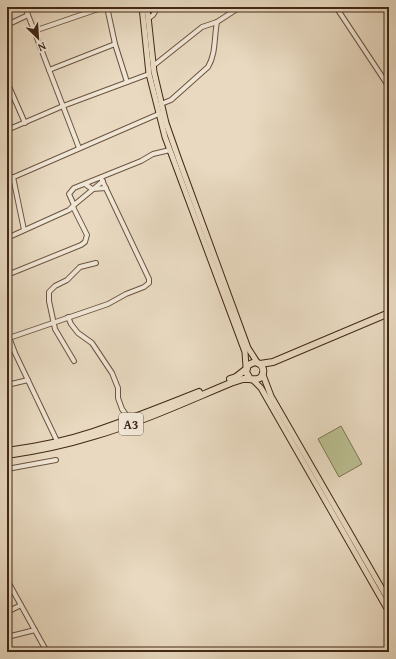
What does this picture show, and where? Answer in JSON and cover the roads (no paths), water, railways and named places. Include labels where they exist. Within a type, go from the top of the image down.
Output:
[{"type":"highway","name":"A3","points":[[7,451],[58,441],[93,432],[129,419],[236,377],[250,363],[273,362],[389,313]]},
{"type":"highway","name":"A3","points":[[7,455],[49,448],[94,436],[153,416],[233,382],[242,379],[260,379],[267,369],[281,362],[389,317]]},
{"type":"highway","points":[[259,363],[264,369],[263,374]]},
{"type":"highway","points":[[246,368],[246,375],[252,379]]},
{"type":"main road","points":[[142,7],[150,74],[170,150],[244,352],[246,368]]},
{"type":"main road","points":[[147,7],[153,66],[161,104],[161,113],[248,348],[259,363]]},
{"type":"main road","points":[[263,374],[271,396],[389,601]]},
{"type":"main road","points":[[252,379],[261,388],[389,612]]},
{"type":"street","points":[[25,7],[79,148]]},
{"type":"street","points":[[34,31],[104,7]]},
{"type":"street","points":[[107,7],[115,44],[127,82]]},
{"type":"street","points":[[148,19],[153,15],[158,7]]},
{"type":"street","points":[[153,66],[202,27],[217,22],[240,7]]},
{"type":"street","points":[[336,7],[389,88]]},
{"type":"street","points":[[7,25],[28,15]]},
{"type":"street","points":[[161,104],[171,100],[208,67],[212,61],[214,52],[214,34],[217,22]]},
{"type":"street","points":[[49,70],[115,44]]},
{"type":"street","points":[[7,130],[63,106],[150,74]]},
{"type":"street","points":[[7,82],[25,123]]},
{"type":"street","points":[[7,180],[161,113]]},
{"type":"street","points":[[7,275],[81,245],[85,242],[87,235],[69,194],[74,188],[102,179],[153,154],[170,150]]},
{"type":"street","points":[[13,177],[24,230]]},
{"type":"street","points":[[9,338],[108,304],[126,294],[144,287],[149,283],[150,279],[102,179]]},
{"type":"street","points":[[7,238],[65,212],[102,179]]},
{"type":"street","points":[[85,184],[92,189],[106,188]]},
{"type":"street","points":[[74,361],[55,328],[49,301],[49,292],[51,288],[67,280],[80,267],[96,263]]},
{"type":"street","points":[[68,317],[78,333],[92,343],[112,373],[118,388],[118,398],[122,409],[129,419]]},
{"type":"street","points":[[7,332],[28,380],[58,441]]},
{"type":"street","points":[[7,386],[28,380]]},
{"type":"street","points":[[7,469],[56,460]]},
{"type":"street","points":[[8,582],[46,652]]},
{"type":"street","points":[[7,612],[21,606]]},
{"type":"street","points":[[7,637],[35,630]]},
{"type":"street","points":[[7,648],[9,652]]}]
